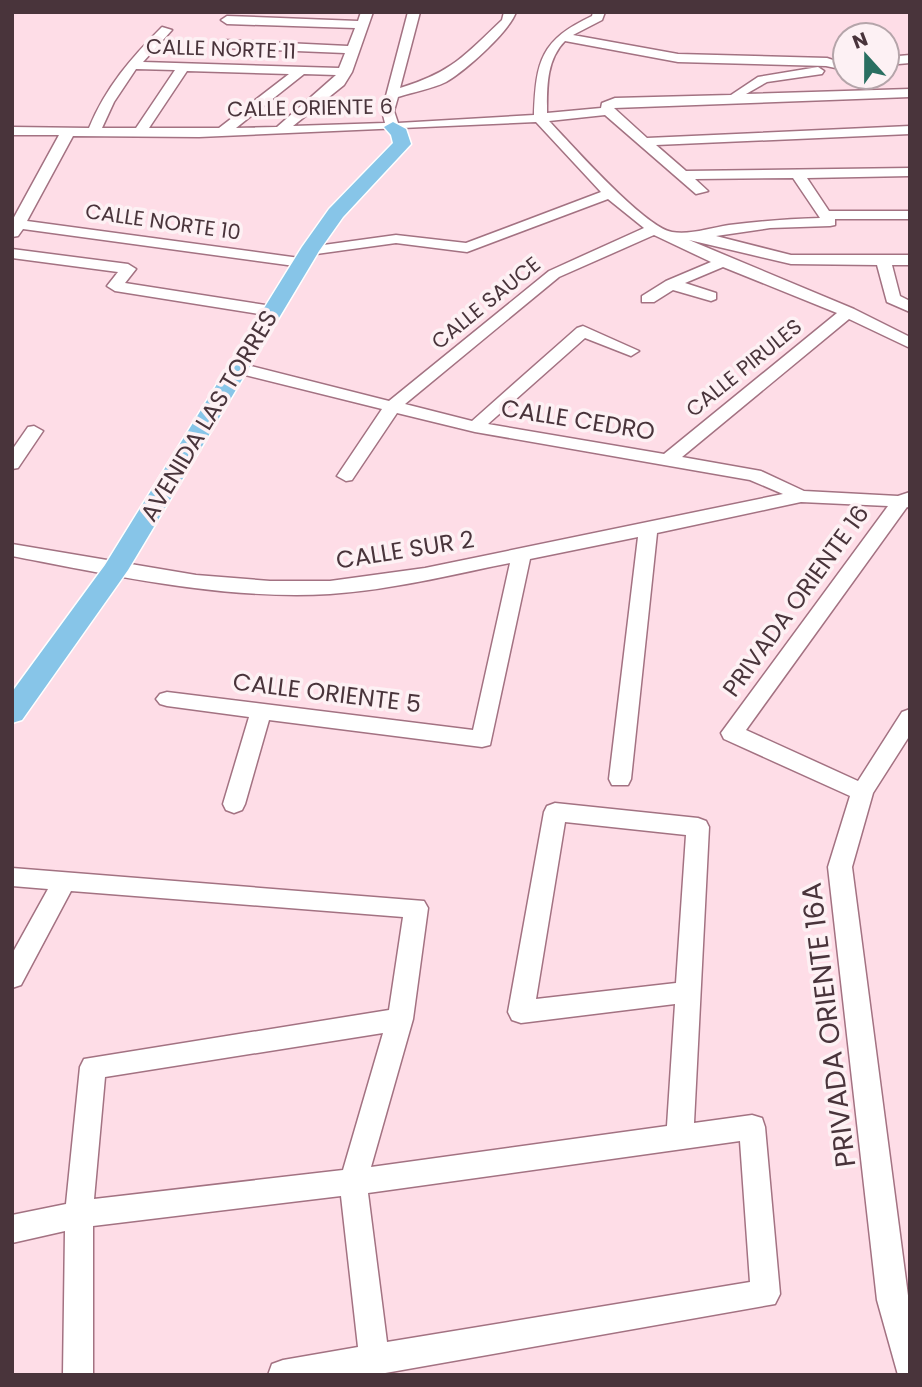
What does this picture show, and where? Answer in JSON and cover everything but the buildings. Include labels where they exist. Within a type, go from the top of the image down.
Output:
[{"type":"main road","name":"AVENIDA LAS TORRES","points":[[12,713],[116,570],[305,256],[336,214],[402,144],[398,133]]},
{"type":"street","points":[[398,133],[388,111],[414,12]]},
{"type":"street","points":[[391,95],[440,80],[459,67],[507,21],[510,12]]},
{"type":"street","points":[[599,12],[598,18],[571,29],[552,45],[542,68],[540,119],[610,193],[654,229],[723,262],[848,312],[910,343]]},
{"type":"street","points":[[228,20],[365,19],[346,72],[328,93],[283,128]]},
{"type":"street","points":[[131,65],[166,30]]},
{"type":"street","points":[[562,37],[678,58],[831,63]]},
{"type":"street","points":[[223,44],[353,50]]},
{"type":"street","name":"CALLE NORTE 11","points":[[94,132],[102,109],[131,65],[346,72]]},
{"type":"street","points":[[141,131],[183,67]]},
{"type":"street","points":[[736,97],[743,88],[758,81],[831,69]]},
{"type":"street","points":[[225,130],[300,71]]},
{"type":"street","name":"CALLE ORIENTE 6","points":[[12,131],[65,137],[94,132],[199,133],[283,128],[294,136],[310,140],[540,119],[611,107],[736,97],[910,93]]},
{"type":"street","points":[[611,107],[642,142],[701,191]]},
{"type":"street","points":[[642,142],[910,130]]},
{"type":"street","points":[[12,140],[65,137]]},
{"type":"street","points":[[16,230],[65,137]]},
{"type":"street","points":[[682,176],[910,172]]},
{"type":"street","points":[[799,175],[827,219]]},
{"type":"street","name":"CALLE NORTE 10","points":[[16,230],[305,256],[396,239],[449,247],[481,245],[610,193]]},
{"type":"street","points":[[669,237],[770,224],[910,215]]},
{"type":"street","name":"CALLE SAUCE","points":[[346,476],[392,407],[554,274],[654,229]]},
{"type":"street","points":[[695,235],[776,257],[910,260]]},
{"type":"street","points":[[12,253],[128,270],[116,286],[272,311]]},
{"type":"street","points":[[883,260],[893,299],[910,307]]},
{"type":"street","points":[[648,299],[671,284],[723,262]]},
{"type":"street","points":[[671,284],[711,296]]},
{"type":"street","name":"CALLE PIRULES","points":[[668,460],[848,312]]},
{"type":"street","points":[[475,427],[583,331],[631,351]]},
{"type":"street","name":"CALLE CEDRO","points":[[239,368],[475,427],[755,475],[801,496],[907,500]]},
{"type":"street","points":[[12,464],[34,431]]},
{"type":"street","name":"CALLE SUR 2","points":[[12,550],[116,570],[306,589],[361,585],[522,555],[648,531],[801,496]]},
{"type":"street","name":"PRIVADA ORIENTE 16","points":[[862,792],[732,733],[907,500]]},
{"type":"street","points":[[620,779],[648,531]]},
{"type":"street","name":"CALLE ORIENTE 5","points":[[167,699],[482,739],[522,555]]},
{"type":"street","points":[[234,804],[261,711]]},
{"type":"street","name":"PRIVADA ORIENTE 16A","points":[[910,717],[862,792],[840,867],[910,1366]]},
{"type":"street","points":[[680,1137],[689,992],[698,827],[555,812],[521,1012],[689,992]]},
{"type":"street","points":[[12,877],[416,908],[400,1019],[353,1182],[374,1359]]},
{"type":"street","points":[[12,978],[64,881]]},
{"type":"street","points":[[78,1375],[79,1214],[93,1067],[400,1019]]},
{"type":"street","points":[[12,1229],[79,1214],[353,1182],[752,1127],[765,1294],[283,1375]]}]
